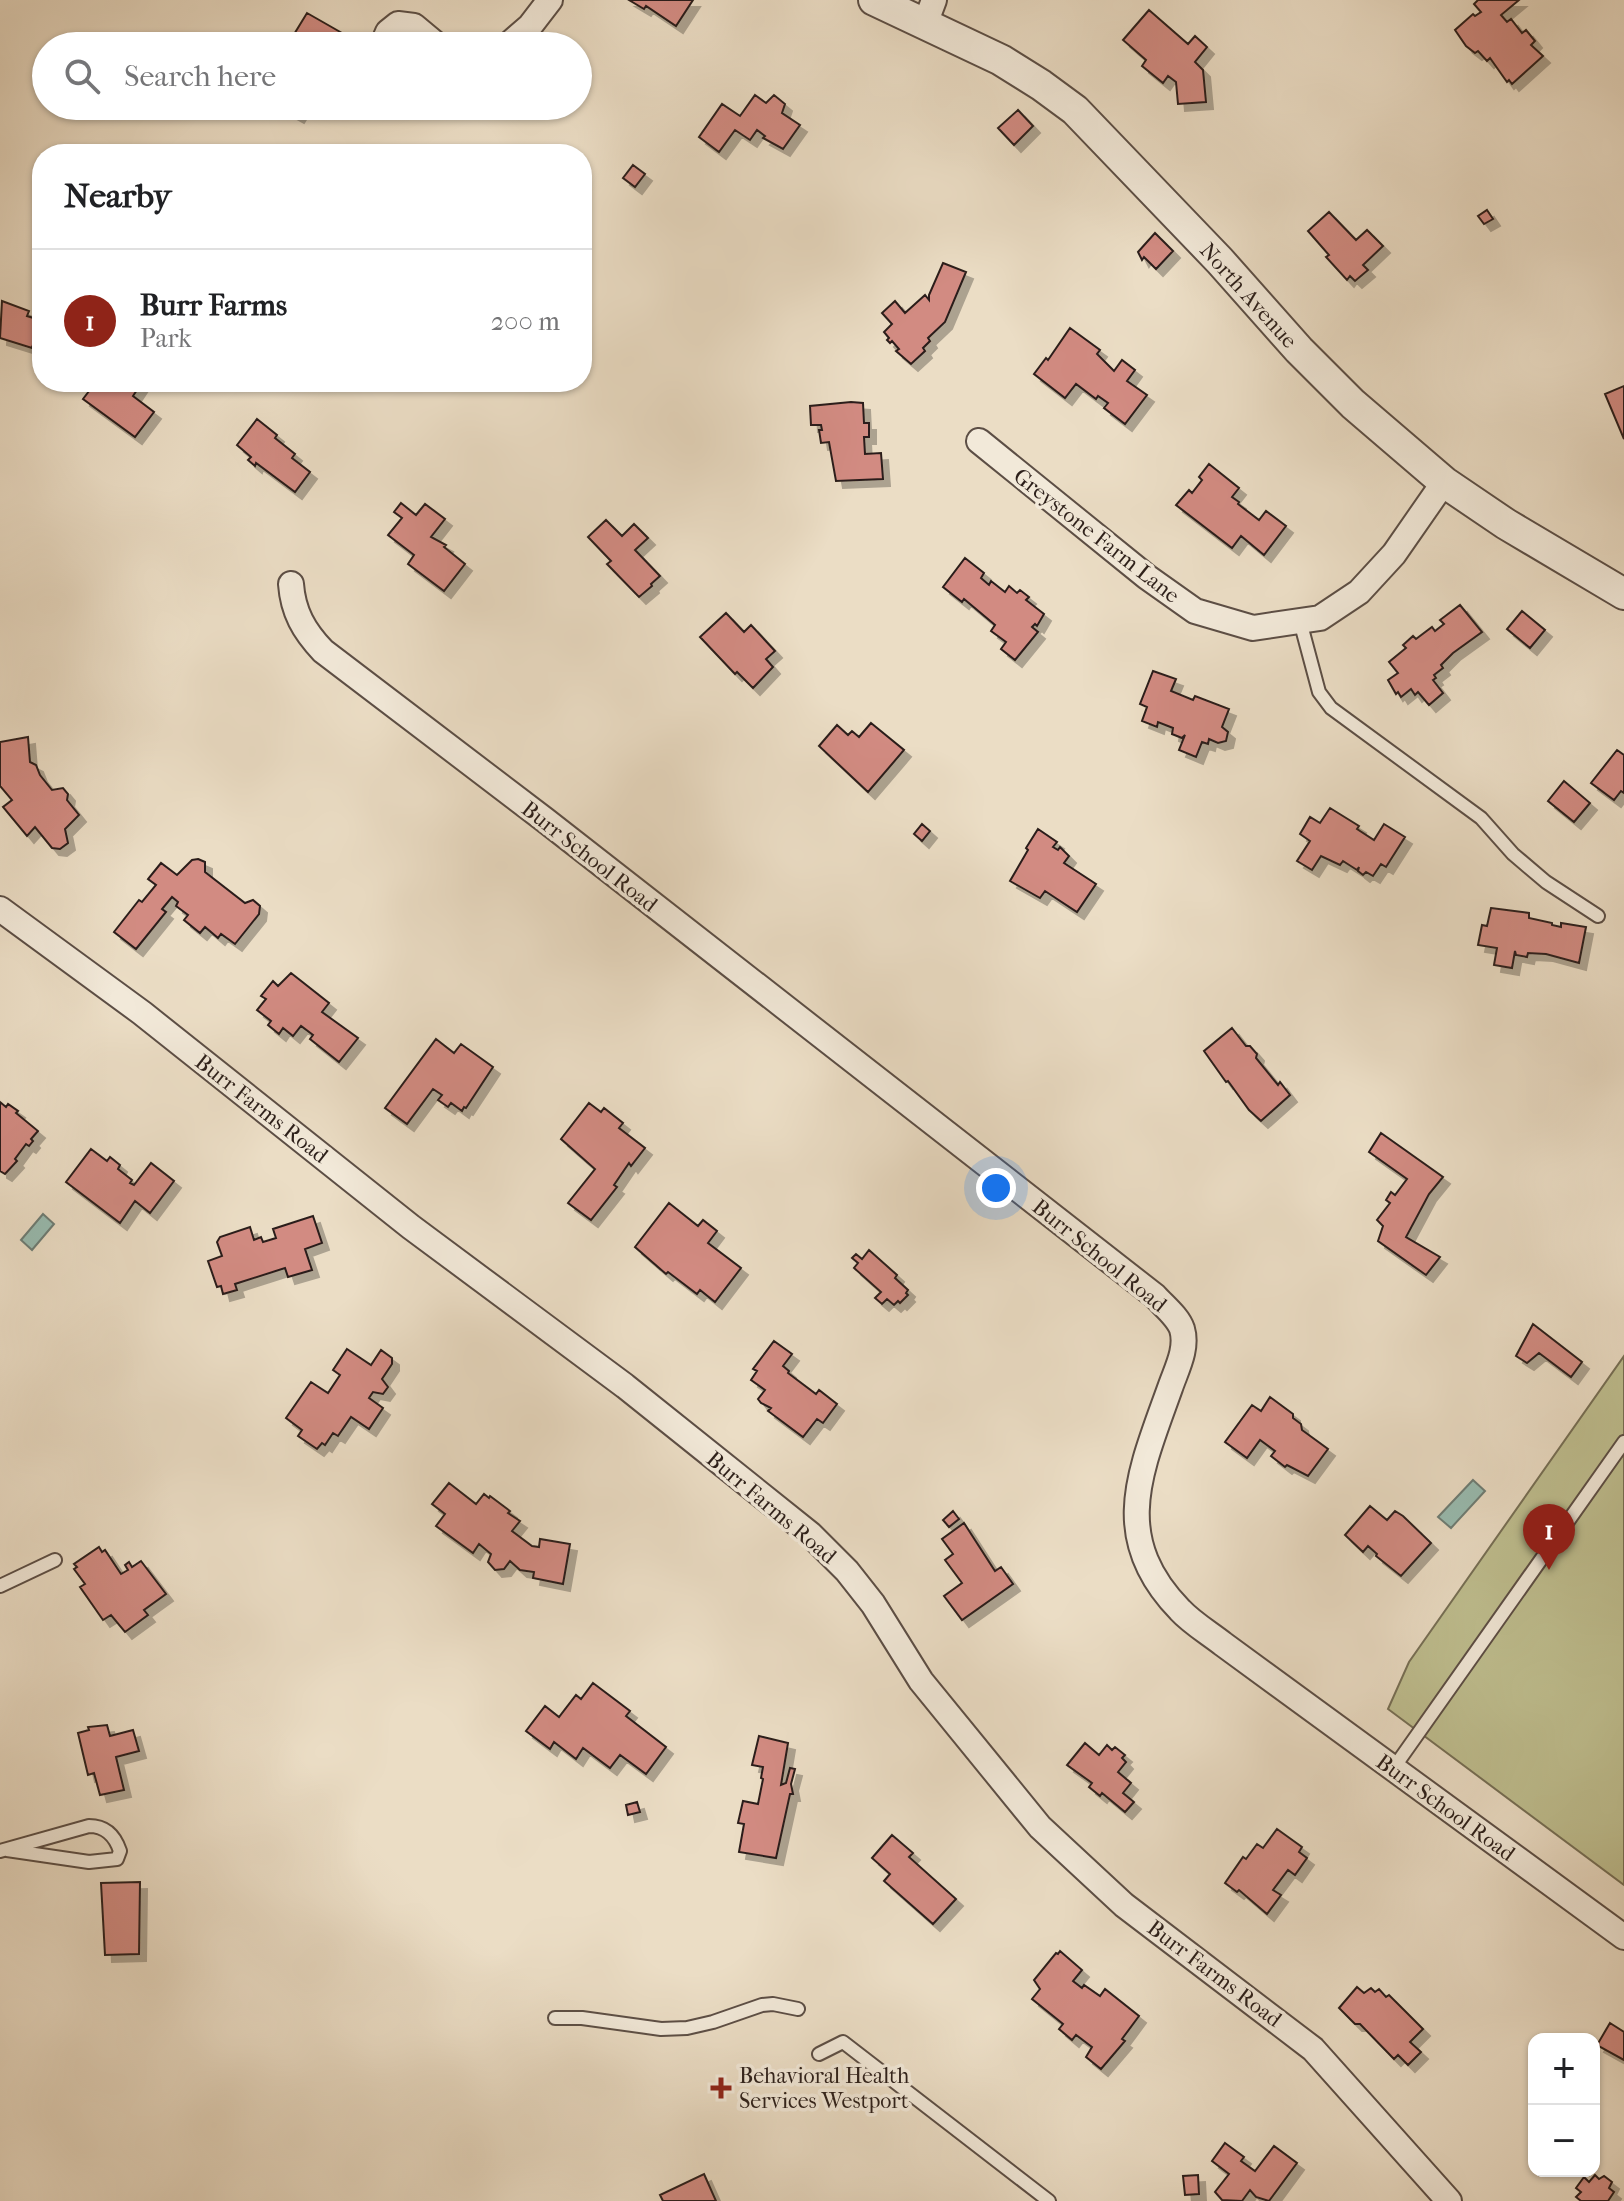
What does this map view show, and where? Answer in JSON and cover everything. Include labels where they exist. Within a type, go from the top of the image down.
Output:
[{"type":"street","points":[[523,32],[550,0]]},
{"type":"street","name":"North Avenue","points":[[874,0],[930,12],[1075,110],[1353,404],[1444,482],[1506,524],[1624,594]]},
{"type":"street","points":[[388,32],[398,24],[414,26],[421,32]]},
{"type":"street","name":"Greystone Farm Lane","points":[[979,441],[1147,577],[1195,611],[1253,628],[1320,618],[1359,592],[1394,554],[1444,482]]},
{"type":"street","name":"Burr School Road","points":[[291,584],[295,610],[302,625],[323,651],[874,1075],[1155,1296],[1178,1321],[1183,1331],[1184,1349],[1148,1449],[1138,1493],[1135,1527],[1145,1563],[1162,1591],[1182,1613],[1624,1937]]},
{"type":"street","name":"Burr Farms Road","points":[[0,909],[142,1013],[411,1227],[625,1386],[810,1534],[847,1571],[873,1604],[921,1681],[1040,1827],[1124,1905],[1313,2049],[1449,2201]]},
{"type":"lane","points":[[1300,621],[1319,692],[1331,708],[1481,818],[1513,854],[1546,882],[1598,916]]},
{"type":"lane","points":[[1393,1769],[1624,1442]]},
{"type":"lane","points":[[0,1586],[55,1560]]},
{"type":"lane","points":[[89,1826],[100,1826],[110,1833],[120,1851],[117,1859],[109,1862],[89,1862],[4,1850],[89,1826]]},
{"type":"lane","points":[[555,2018],[582,2018],[661,2029],[687,2028],[713,2022],[762,2005],[798,2009]]},
{"type":"lane","points":[[819,2054],[843,2042],[1049,2201]]},
{"type":"green space","points":[[1624,1356],[1624,1885],[1388,1709],[1409,1662]]},
{"type":"water","points":[[43,1214],[54,1224],[32,1250],[21,1240]]},
{"type":"water","points":[[1473,1480],[1485,1491],[1451,1528],[1438,1517]]},
{"type":"building","points":[[629,0],[693,0],[676,26],[646,6],[644,9]]},
{"type":"building","points":[[1478,0],[1519,0],[1501,15],[1507,22],[1511,19],[1522,33],[1526,30],[1535,41],[1531,45],[1543,56],[1512,84],[1509,80],[1507,82],[1490,58],[1487,61],[1478,51],[1475,53],[1466,46],[1455,30],[1473,14],[1475,16],[1481,12],[1474,4]]},
{"type":"building","points":[[1149,10],[1188,44],[1195,36],[1207,47],[1195,62],[1203,70],[1206,102],[1178,104],[1176,82],[1168,76],[1163,83],[1142,66],[1146,60],[1123,40]]},
{"type":"building","points":[[307,13],[340,32],[295,32]]},
{"type":"building","points":[[755,95],[766,103],[774,95],[785,104],[782,113],[800,125],[783,149],[763,138],[765,136],[757,130],[750,140],[735,130],[719,152],[699,137],[722,104],[740,116]]},
{"type":"building","points":[[1018,110],[1033,126],[1014,145],[998,128]]},
{"type":"building","points":[[633,165],[645,174],[635,187],[623,178]]},
{"type":"building","points":[[1487,210],[1493,219],[1484,224],[1478,216]]},
{"type":"building","points":[[1329,212],[1356,240],[1367,230],[1383,246],[1363,265],[1368,270],[1355,281],[1350,276],[1347,280],[1308,231]]},
{"type":"building","points":[[1155,233],[1173,251],[1156,269],[1144,257],[1142,260],[1138,252]]},
{"type":"building","points":[[943,263],[966,272],[945,322],[928,338],[930,341],[923,348],[925,351],[911,364],[896,351],[899,349],[892,341],[887,340],[889,338],[884,332],[892,324],[882,313],[895,301],[905,313],[925,295],[929,300]]},
{"type":"building","points":[[2,301],[29,311],[27,316],[32,318],[32,348],[0,338]]},
{"type":"building","points":[[1070,328],[1100,350],[1097,354],[1114,371],[1122,360],[1135,370],[1127,381],[1147,395],[1125,424],[1104,408],[1108,403],[1098,396],[1096,399],[1076,384],[1065,398],[1034,374]]},
{"type":"building","points":[[1624,386],[1624,439],[1605,394]]},
{"type":"building","points":[[88,392],[136,392],[133,396],[154,412],[135,437],[83,399]]},
{"type":"building","points":[[863,403],[864,423],[869,423],[869,437],[864,437],[865,454],[881,453],[883,479],[836,481],[829,442],[821,443],[821,425],[811,425],[810,406]]},
{"type":"building","points":[[257,419],[295,454],[292,458],[310,472],[295,492],[256,463],[255,466],[248,460],[251,457],[237,445]]},
{"type":"building","points":[[1209,464],[1239,488],[1232,497],[1238,504],[1259,520],[1266,511],[1286,526],[1264,555],[1241,536],[1232,548],[1176,505],[1189,490],[1192,493]]},
{"type":"building","points":[[401,503],[416,515],[425,504],[445,519],[431,537],[446,545],[444,547],[465,564],[444,591],[408,564],[414,555],[388,535],[402,518],[394,512]]},
{"type":"building","points":[[606,520],[622,536],[634,524],[648,538],[635,550],[660,576],[639,597],[607,564],[611,561],[588,537]]},
{"type":"building","points":[[965,558],[984,573],[981,578],[989,585],[991,581],[1005,592],[1009,586],[1017,593],[1020,590],[1029,597],[1026,600],[1044,614],[1037,626],[1032,627],[1038,632],[1015,660],[1001,649],[1006,642],[991,631],[995,625],[964,599],[962,602],[943,587]]},
{"type":"building","points":[[1460,605],[1482,632],[1453,653],[1434,675],[1436,678],[1433,680],[1443,693],[1429,705],[1418,692],[1415,695],[1411,689],[1401,697],[1398,692],[1396,694],[1388,680],[1398,673],[1389,662],[1406,648],[1403,645],[1413,636],[1416,639],[1432,627],[1435,631],[1444,624],[1440,620]]},
{"type":"building","points":[[1522,611],[1545,630],[1530,648],[1507,629]]},
{"type":"building","points":[[726,613],[744,632],[751,625],[775,651],[766,659],[773,667],[753,688],[700,637]]},
{"type":"building","points":[[1153,671],[1176,679],[1171,691],[1229,709],[1222,727],[1228,732],[1226,741],[1218,743],[1209,739],[1208,744],[1202,742],[1196,757],[1179,750],[1185,735],[1182,738],[1172,734],[1173,728],[1158,722],[1157,727],[1142,721],[1147,707],[1140,704]]},
{"type":"building","points":[[871,723],[904,750],[868,792],[819,746],[837,725],[848,735],[852,731],[859,737]]},
{"type":"building","points":[[28,737],[30,762],[36,765],[52,790],[63,788],[68,794],[67,800],[79,815],[65,829],[68,843],[60,849],[52,848],[35,827],[27,836],[3,807],[12,800],[0,786],[0,742]]},
{"type":"building","points":[[1617,750],[1624,755],[1624,793],[1621,791],[1614,800],[1591,783]]},
{"type":"building","points":[[1564,781],[1590,803],[1574,822],[1548,801]]},
{"type":"building","points":[[1330,808],[1359,826],[1357,829],[1374,840],[1384,824],[1405,837],[1386,867],[1381,864],[1373,876],[1366,872],[1363,875],[1358,871],[1359,867],[1357,870],[1343,861],[1340,865],[1321,856],[1312,870],[1297,861],[1310,841],[1300,834],[1310,817],[1320,823]]},
{"type":"building","points":[[922,824],[930,831],[922,841],[914,834]]},
{"type":"building","points":[[1038,829],[1057,842],[1053,847],[1058,850],[1060,847],[1069,856],[1064,863],[1096,884],[1077,912],[1045,891],[1040,898],[1010,881]]},
{"type":"building","points":[[192,860],[205,862],[205,872],[245,903],[253,900],[260,906],[259,914],[235,944],[221,934],[218,938],[205,927],[200,933],[184,920],[188,915],[176,906],[178,902],[172,897],[162,909],[166,912],[136,949],[114,932],[139,900],[142,902],[156,885],[148,879],[161,863],[177,875]]},
{"type":"building","points":[[1491,908],[1529,913],[1529,918],[1561,927],[1561,923],[1586,927],[1579,963],[1546,954],[1516,955],[1515,951],[1512,968],[1494,965],[1497,948],[1478,945],[1482,925],[1487,926]]},
{"type":"building","points":[[291,973],[329,1003],[322,1012],[358,1038],[339,1062],[310,1039],[313,1035],[301,1026],[293,1036],[283,1028],[279,1034],[268,1025],[271,1021],[257,1010],[266,999],[261,996],[273,981],[278,986]]},
{"type":"building","points":[[1232,1028],[1257,1054],[1256,1058],[1278,1085],[1280,1082],[1290,1095],[1261,1121],[1226,1082],[1204,1051]]},
{"type":"building","points":[[436,1039],[454,1053],[461,1044],[493,1067],[462,1111],[451,1103],[448,1107],[438,1100],[442,1095],[433,1089],[407,1124],[385,1108]]},
{"type":"building","points":[[0,1102],[18,1111],[16,1113],[38,1131],[5,1174],[0,1171]]},
{"type":"building","points":[[589,1103],[601,1112],[604,1108],[623,1123],[619,1128],[645,1148],[631,1166],[629,1163],[614,1185],[617,1187],[591,1220],[568,1203],[595,1169],[561,1139]]},
{"type":"building","points":[[1381,1133],[1443,1177],[1429,1194],[1406,1237],[1440,1257],[1426,1275],[1378,1241],[1383,1226],[1377,1220],[1390,1203],[1386,1200],[1391,1192],[1395,1195],[1407,1179],[1369,1152]]},
{"type":"building","points":[[91,1149],[107,1161],[110,1157],[120,1165],[118,1169],[134,1185],[151,1163],[174,1181],[150,1213],[135,1201],[120,1223],[66,1182]]},
{"type":"building","points":[[669,1203],[698,1226],[703,1220],[717,1231],[708,1243],[741,1268],[715,1302],[700,1290],[697,1294],[668,1272],[666,1274],[635,1247]]},
{"type":"building","points":[[313,1216],[322,1243],[305,1249],[312,1270],[288,1277],[285,1268],[235,1284],[237,1290],[223,1294],[221,1286],[217,1287],[208,1261],[222,1256],[217,1242],[220,1237],[250,1227],[254,1240],[261,1237],[263,1242],[276,1238],[273,1229]]},
{"type":"building","points":[[869,1250],[897,1275],[895,1278],[908,1290],[908,1295],[900,1303],[898,1301],[894,1305],[887,1299],[882,1304],[875,1298],[881,1292],[854,1268],[858,1263],[852,1258],[856,1254],[862,1259]]},
{"type":"building","points":[[1533,1324],[1582,1362],[1571,1377],[1539,1353],[1527,1363],[1516,1356]]},
{"type":"building","points":[[774,1341],[792,1354],[783,1366],[788,1373],[816,1394],[819,1390],[837,1404],[823,1423],[817,1419],[803,1437],[768,1411],[771,1408],[758,1399],[765,1390],[751,1380],[757,1371],[753,1369]]},
{"type":"building","points":[[347,1349],[371,1365],[381,1350],[392,1358],[392,1364],[382,1379],[388,1387],[383,1394],[373,1392],[369,1398],[383,1408],[369,1429],[351,1417],[338,1436],[333,1433],[325,1445],[322,1443],[317,1449],[298,1436],[302,1430],[286,1418],[311,1382],[328,1393],[340,1375],[333,1370]]},
{"type":"building","points":[[1270,1397],[1293,1414],[1302,1430],[1328,1449],[1308,1476],[1287,1465],[1285,1467],[1271,1456],[1275,1451],[1260,1440],[1247,1458],[1225,1442],[1252,1405],[1261,1411]]},
{"type":"building","points":[[449,1483],[476,1504],[484,1494],[510,1511],[508,1513],[520,1521],[512,1531],[532,1546],[539,1547],[540,1539],[570,1544],[563,1584],[533,1578],[534,1572],[520,1570],[510,1561],[504,1569],[495,1570],[488,1562],[491,1554],[479,1544],[473,1553],[436,1526],[445,1514],[432,1504]]},
{"type":"building","points":[[1370,1506],[1387,1520],[1395,1511],[1431,1543],[1401,1576],[1368,1546],[1363,1552],[1345,1535]]},
{"type":"building","points":[[953,1511],[959,1519],[949,1527],[943,1520]]},
{"type":"building","points":[[964,1523],[995,1571],[1001,1567],[1013,1584],[962,1620],[944,1596],[962,1583],[945,1560],[953,1554],[942,1539]]},
{"type":"building","points":[[99,1547],[102,1552],[105,1550],[121,1574],[128,1570],[125,1565],[129,1562],[132,1567],[141,1561],[166,1594],[144,1610],[148,1615],[125,1632],[111,1615],[103,1620],[80,1587],[85,1584],[74,1569],[77,1567],[74,1564]]},
{"type":"building","points":[[593,1683],[630,1711],[626,1716],[666,1747],[646,1774],[620,1755],[610,1768],[583,1748],[576,1759],[554,1742],[550,1749],[526,1731],[545,1706],[559,1717],[576,1695],[581,1699]]},
{"type":"building","points":[[107,1725],[110,1736],[133,1730],[139,1751],[116,1757],[124,1790],[100,1795],[94,1773],[88,1775],[78,1733],[89,1730],[88,1727]]},
{"type":"building","points":[[759,1736],[788,1743],[781,1785],[786,1783],[790,1768],[795,1769],[791,1784],[793,1794],[790,1794],[776,1858],[739,1852],[744,1824],[738,1823],[743,1801],[758,1804],[763,1779],[763,1767],[752,1765]]},
{"type":"building","points":[[1085,1743],[1099,1755],[1107,1745],[1125,1755],[1122,1758],[1126,1762],[1118,1772],[1131,1783],[1123,1793],[1134,1802],[1125,1812],[1102,1793],[1100,1796],[1089,1787],[1092,1783],[1067,1765]]},
{"type":"building","points":[[637,1802],[640,1812],[628,1815],[626,1805]]},
{"type":"building","points":[[1277,1829],[1302,1847],[1299,1852],[1307,1858],[1295,1875],[1288,1870],[1273,1890],[1281,1895],[1267,1914],[1239,1890],[1237,1892],[1225,1883],[1243,1857],[1246,1859],[1257,1844],[1263,1848]]},
{"type":"building","points":[[892,1835],[913,1853],[909,1857],[956,1899],[933,1924],[884,1881],[890,1874],[872,1858]]},
{"type":"building","points":[[140,1882],[139,1954],[105,1955],[101,1883]]},
{"type":"building","points":[[1060,1951],[1082,1970],[1073,1981],[1100,1996],[1105,1989],[1139,2016],[1122,2039],[1125,2041],[1101,2069],[1086,2057],[1092,2047],[1076,2035],[1072,2040],[1059,2029],[1063,2024],[1032,1999],[1040,1989],[1034,1980]]},
{"type":"building","points":[[1357,1987],[1364,1993],[1371,1988],[1375,1992],[1379,1989],[1386,1997],[1389,1995],[1423,2029],[1410,2042],[1421,2052],[1408,2065],[1398,2055],[1394,2059],[1360,2024],[1355,2024],[1339,2008]]},
{"type":"building","points":[[1610,2023],[1624,2032],[1624,2060],[1600,2047],[1600,2040]]},
{"type":"building","points":[[1225,2143],[1244,2157],[1241,2161],[1255,2171],[1274,2146],[1297,2163],[1269,2201],[1256,2197],[1250,2190],[1242,2201],[1222,2200],[1215,2192],[1229,2174],[1212,2161]]},
{"type":"building","points":[[704,2174],[716,2201],[663,2201],[660,2195]]},
{"type":"building","points":[[1198,2175],[1199,2194],[1185,2195],[1183,2176]]},
{"type":"building","points":[[1604,2176],[1612,2182],[1609,2188],[1614,2192],[1608,2201],[1581,2201],[1576,2197],[1581,2192],[1576,2188],[1584,2177],[1589,2182],[1593,2177],[1599,2179]]},
{"type":"place","name":"Burr Farms","points":[[1549,1570]]},
{"type":"place","name":"Behavioral Health Services Westport","points":[[721,2088]]}]
